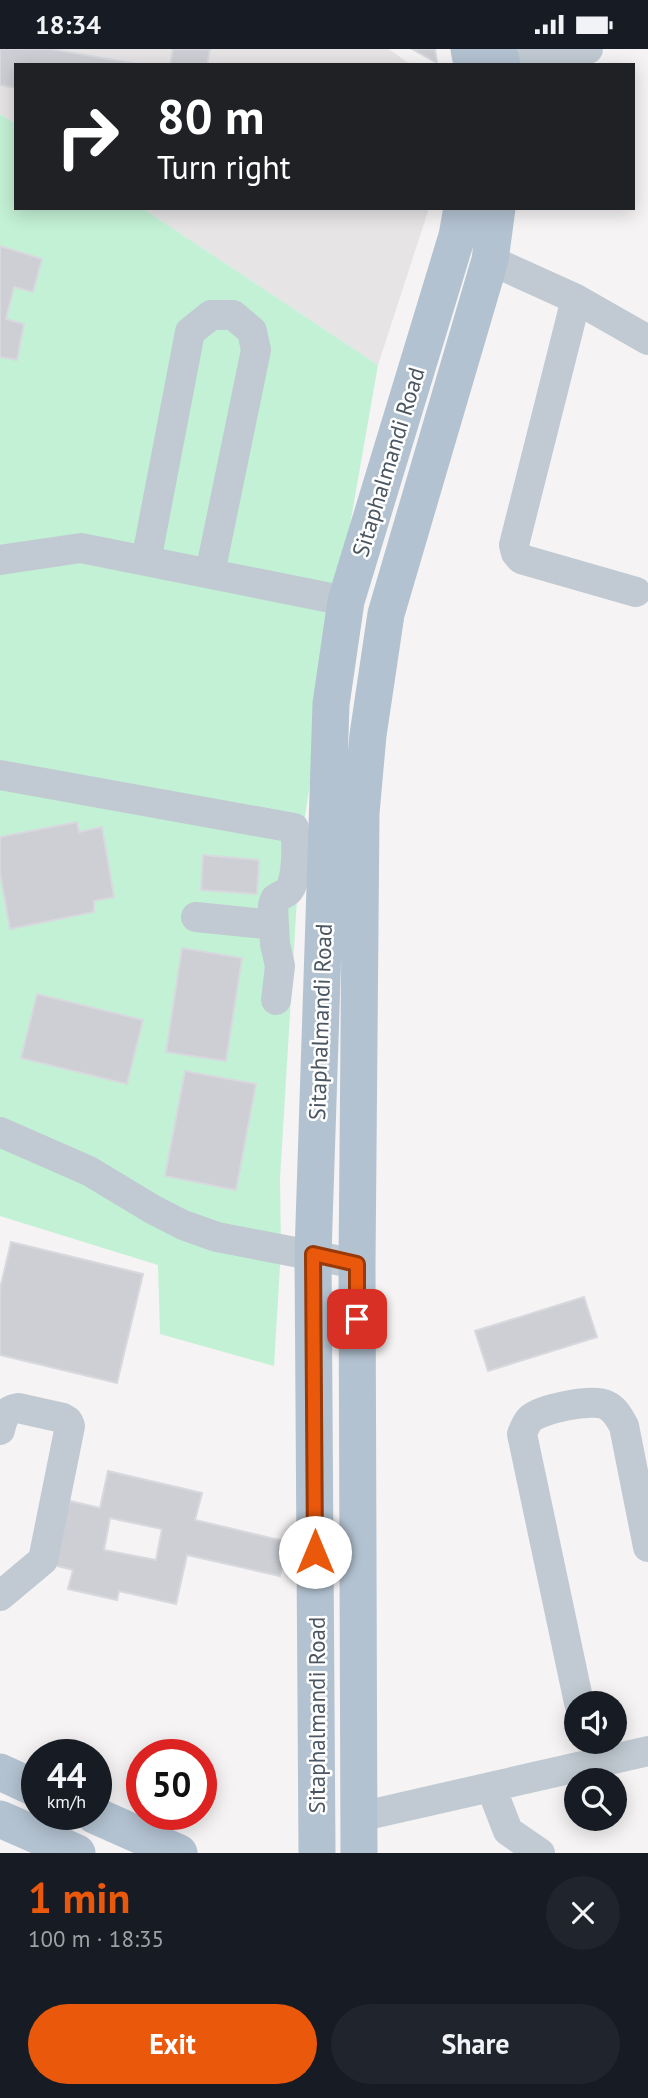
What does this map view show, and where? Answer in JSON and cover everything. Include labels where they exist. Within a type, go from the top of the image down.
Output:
[{"type":"main road","points":[[469,49],[493,61]]},
{"type":"main road","name":"Sitaphalmandi Road","points":[[317,1853],[313,1254],[331,717],[346,601],[457,236],[462,210]]},
{"type":"main road","name":"Sitaphalmandi Road","points":[[359,1853],[357,1264],[361,813],[368,735],[386,614],[490,260],[497,210]]},
{"type":"main road","points":[[0,1772],[21,1782]]},
{"type":"main road","points":[[0,1819],[77,1853]]},
{"type":"main road","points":[[112,1823],[179,1853]]},
{"type":"street","points":[[493,61],[588,49]]},
{"type":"street","points":[[490,260],[576,299],[648,340]]},
{"type":"street","points":[[576,299],[514,545],[521,559],[636,592]]},
{"type":"street","points":[[146,561],[190,332],[211,315],[233,316],[252,331],[256,350],[210,573]]},
{"type":"street","points":[[0,560],[81,548],[346,601]]},
{"type":"street","points":[[0,775],[294,828],[297,839],[292,885],[288,893],[275,899],[274,925],[280,966],[276,1000]]},
{"type":"street","points":[[196,917],[274,925]]},
{"type":"street","points":[[0,1132],[89,1171],[183,1225],[218,1237],[357,1264]]},
{"type":"street","points":[[576,1691],[522,1434],[529,1420],[537,1415],[591,1401],[608,1405],[617,1414],[624,1426],[648,1547]]},
{"type":"street","points":[[0,1430],[5,1414],[18,1408],[63,1418],[71,1426],[43,1560],[0,1596]]},
{"type":"street","points":[[627,1752],[648,1752]]},
{"type":"street","points":[[359,1817],[491,1787],[587,1754]]},
{"type":"street","points":[[491,1787],[508,1831],[540,1853]]},
{"type":"shaded area","points":[[0,49],[389,49],[408,63],[14,63],[14,123],[0,114]]},
{"type":"shaded area","points":[[145,210],[428,210],[378,365]]},
{"type":"green space","points":[[0,114],[14,123],[14,210],[145,210],[378,365],[340,582],[300,850],[280,1178],[281,1249],[274,1366],[160,1334],[158,1265],[0,1216]]},
{"type":"building","points":[[0,49],[50,49],[131,63],[14,63],[14,88],[0,85]]},
{"type":"building","points":[[173,49],[210,49],[207,63],[170,63]]},
{"type":"building","points":[[412,49],[435,49],[437,63]]},
{"type":"building","points":[[0,246],[42,259],[33,292],[14,287],[6,319],[24,324],[17,360],[0,357]]},
{"type":"building","points":[[77,822],[79,832],[102,827],[114,897],[94,901],[94,912],[10,929],[0,873],[0,837]]},
{"type":"building","points":[[203,855],[259,860],[257,894],[201,890]]},
{"type":"building","points":[[182,948],[242,958],[226,1061],[166,1052]]},
{"type":"building","points":[[37,994],[143,1020],[127,1084],[21,1058]]},
{"type":"building","points":[[185,1071],[256,1084],[236,1190],[165,1176]]},
{"type":"building","points":[[11,1242],[143,1274],[117,1383],[0,1355],[0,1289]]},
{"type":"building","points":[[584,1297],[597,1337],[488,1371],[475,1331]]},
{"type":"building","points":[[108,1471],[202,1493],[195,1520],[288,1542],[280,1576],[187,1555],[176,1604],[119,1591],[117,1600],[68,1589],[73,1570],[50,1564],[70,1501],[100,1508]],"holes":[[[110,1518],[162,1529],[156,1560],[104,1550]]]},
{"type":"route","points":[[315,1552],[313,1254],[357,1264],[357,1319]]}]
